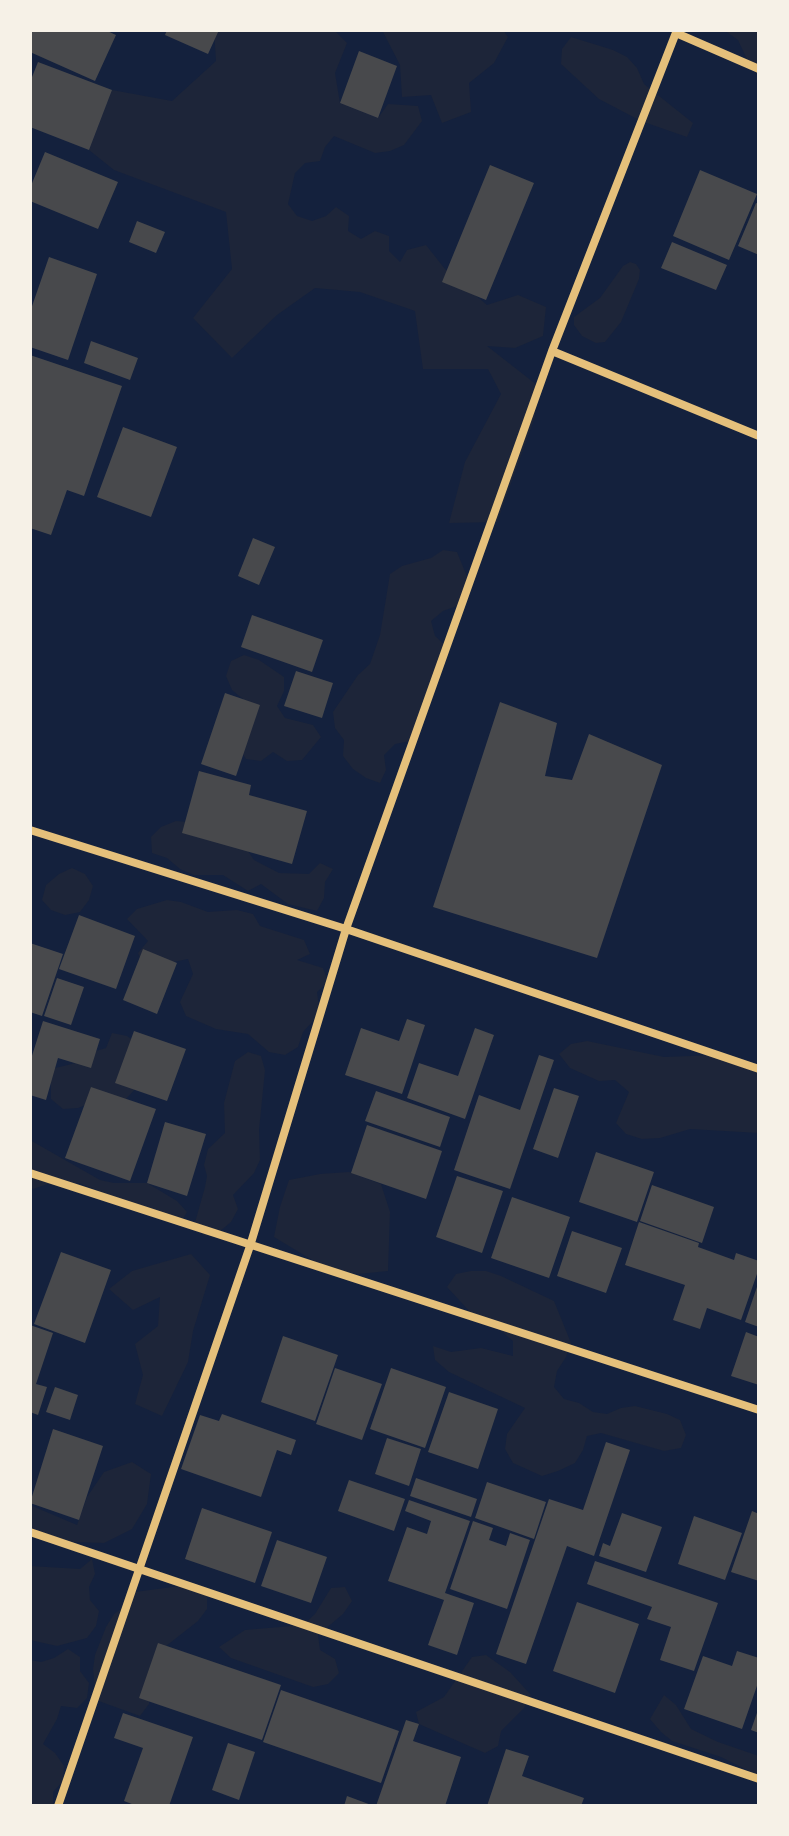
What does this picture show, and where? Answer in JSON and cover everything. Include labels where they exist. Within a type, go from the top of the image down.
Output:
[{"type":"street","points":[[58,1806],[250,1246],[346,929],[552,351],[676,32],[759,69]]},
{"type":"street","points":[[552,351],[759,436]]},
{"type":"street","points":[[30,830],[346,929],[759,1069]]},
{"type":"street","points":[[30,1173],[759,1410]]},
{"type":"street","points":[[30,1532],[759,1779]]},
{"type":"shaded area","points":[[214,30],[334,30],[347,43],[335,73],[340,103],[378,118],[388,104],[418,106],[422,121],[404,145],[390,151],[375,153],[334,136],[325,147],[320,161],[305,163],[295,173],[288,204],[297,216],[312,221],[326,216],[336,207],[349,216],[348,231],[361,239],[375,231],[389,236],[389,251],[400,262],[407,250],[426,245],[445,269],[487,305],[518,295],[546,307],[543,336],[515,348],[487,346],[537,385],[535,417],[497,522],[449,523],[465,462],[501,394],[488,369],[423,369],[415,311],[360,292],[315,288],[277,315],[232,358],[193,318],[232,269],[226,212],[114,170],[89,150],[112,90],[172,101],[216,61]]},
{"type":"shaded area","points":[[382,30],[503,30],[508,37],[494,63],[469,83],[471,112],[442,123],[431,95],[402,97],[400,65]]},
{"type":"shaded area","points":[[724,30],[759,30],[759,76],[751,68],[738,40]]},
{"type":"shaded area","points":[[571,37],[627,57],[637,68],[644,84],[693,123],[687,137],[641,121],[599,99],[561,64],[562,49]]},
{"type":"shaded area","points":[[630,262],[640,270],[639,279],[621,322],[605,342],[596,343],[582,336],[574,325],[574,317],[600,298],[623,266]]},
{"type":"shaded area","points":[[443,550],[457,552],[468,579],[457,606],[443,611],[431,621],[435,636],[447,647],[431,702],[410,741],[395,744],[384,755],[386,770],[380,783],[353,769],[343,756],[344,740],[335,728],[333,712],[358,675],[370,664],[380,635],[390,574]]},
{"type":"shaded area","points":[[244,655],[259,660],[284,677],[284,691],[277,706],[285,718],[313,725],[321,737],[302,760],[287,761],[273,752],[261,761],[246,759],[239,748],[244,700],[232,690],[226,676],[231,661]]},
{"type":"shaded area","points":[[176,821],[199,823],[246,848],[254,860],[279,873],[309,874],[320,863],[333,869],[325,882],[324,898],[317,911],[288,904],[261,884],[248,891],[223,875],[194,875],[167,858],[152,853],[151,837],[161,827]]},
{"type":"shaded area","points":[[72,868],[85,874],[93,886],[89,900],[80,912],[65,915],[51,910],[42,900],[46,885]]},
{"type":"shaded area","points":[[167,900],[208,912],[237,910],[253,914],[260,926],[304,940],[310,954],[297,960],[323,968],[328,982],[317,992],[319,1007],[314,1020],[303,1032],[298,1047],[285,1055],[269,1052],[248,1034],[216,1029],[186,1016],[180,1002],[193,974],[188,959],[144,968],[138,953],[148,941],[127,919],[137,909]]},
{"type":"shaded area","points":[[112,1033],[127,1036],[140,1045],[136,1088],[126,1099],[63,1109],[51,1099],[51,1069],[80,1062],[92,1052],[106,1048]]},
{"type":"shaded area","points":[[587,1041],[664,1057],[717,1055],[759,1072],[759,1133],[690,1129],[660,1138],[642,1139],[626,1134],[616,1123],[629,1092],[615,1080],[599,1081],[570,1068],[559,1054],[571,1044]]},
{"type":"shaded area","points":[[248,1052],[261,1056],[265,1070],[259,1130],[260,1160],[254,1173],[233,1195],[238,1209],[231,1222],[219,1232],[205,1236],[194,1226],[207,1176],[204,1165],[208,1149],[225,1133],[224,1103],[235,1061]]},
{"type":"shaded area","points":[[30,1140],[100,1180],[147,1183],[177,1201],[187,1212],[180,1224],[79,1183],[64,1187],[48,1184],[33,1189],[30,1187]]},
{"type":"shaded area","points":[[349,1172],[381,1184],[390,1212],[388,1271],[358,1274],[327,1269],[274,1237],[289,1180]]},
{"type":"shaded area","points":[[191,1254],[210,1275],[193,1331],[188,1362],[162,1416],[135,1404],[143,1375],[135,1344],[158,1326],[160,1297],[133,1310],[109,1289],[132,1271]]},
{"type":"shaded area","points":[[486,1271],[501,1276],[554,1301],[571,1343],[557,1371],[554,1387],[564,1399],[579,1403],[593,1412],[607,1414],[635,1406],[667,1414],[680,1420],[686,1435],[681,1448],[664,1451],[601,1433],[587,1436],[575,1463],[558,1471],[542,1476],[513,1463],[505,1449],[507,1434],[525,1408],[449,1372],[435,1360],[433,1346],[451,1352],[481,1348],[513,1356],[513,1341],[472,1314],[447,1287],[456,1274]]},
{"type":"shaded area","points":[[132,1462],[151,1474],[147,1504],[132,1529],[104,1543],[73,1542],[42,1534],[30,1527],[30,1505],[77,1525],[87,1497],[104,1472]]},
{"type":"shaded area","points":[[92,1559],[95,1574],[89,1587],[90,1600],[99,1611],[96,1626],[87,1638],[57,1646],[30,1640],[30,1566],[80,1569]]},
{"type":"shaded area","points":[[180,1586],[207,1593],[207,1609],[198,1621],[161,1650],[151,1675],[149,1704],[140,1716],[96,1700],[95,1655],[114,1614],[127,1605],[135,1592]]},
{"type":"shaded area","points":[[345,1587],[352,1601],[343,1614],[318,1635],[320,1650],[335,1659],[339,1673],[328,1684],[313,1687],[231,1658],[219,1647],[245,1630],[303,1625],[315,1614],[331,1588]]},
{"type":"shaded area","points":[[68,1649],[80,1657],[80,1671],[89,1683],[87,1698],[77,1708],[61,1706],[43,1744],[55,1753],[64,1766],[63,1781],[53,1792],[53,1806],[30,1806],[30,1660],[41,1662]]},
{"type":"shaded area","points":[[486,1655],[510,1672],[531,1695],[524,1708],[501,1731],[498,1746],[485,1753],[419,1724],[416,1712],[444,1697],[472,1657]]},
{"type":"shaded area","points":[[664,1695],[676,1705],[691,1729],[759,1756],[759,1776],[721,1757],[672,1741],[661,1732],[650,1719]]},
{"type":"building","points":[[30,30],[105,30],[116,35],[95,81],[30,52]]},
{"type":"building","points":[[167,30],[219,30],[208,54],[165,35]]},
{"type":"building","points":[[359,51],[397,66],[378,118],[340,103]]},
{"type":"building","points":[[38,62],[112,90],[89,150],[30,127],[30,82]]},
{"type":"building","points":[[45,152],[118,182],[98,229],[30,201],[30,188]]},
{"type":"building","points":[[490,165],[534,183],[486,300],[442,282]]},
{"type":"building","points":[[700,170],[757,194],[729,260],[673,236]]},
{"type":"building","points":[[756,203],[759,204],[759,255],[738,246]]},
{"type":"building","points":[[137,221],[165,232],[156,253],[129,242]]},
{"type":"building","points":[[672,242],[727,265],[716,290],[661,268]]},
{"type":"building","points":[[49,257],[97,274],[68,360],[30,347],[30,312]]},
{"type":"building","points":[[91,341],[138,358],[130,380],[84,363]]},
{"type":"building","points":[[30,355],[122,386],[84,496],[67,490],[51,535],[30,528]]},
{"type":"building","points":[[123,427],[177,447],[151,517],[97,497]]},
{"type":"building","points":[[253,538],[275,547],[259,585],[238,576]]},
{"type":"building","points":[[252,615],[323,640],[312,672],[241,647]]},
{"type":"building","points":[[296,671],[333,683],[322,718],[284,706]]},
{"type":"building","points":[[225,693],[260,705],[236,776],[201,764]]},
{"type":"building","points":[[500,702],[557,723],[545,776],[572,780],[589,734],[662,765],[597,958],[433,907]]},
{"type":"building","points":[[199,771],[251,785],[249,795],[307,811],[292,864],[182,833]]},
{"type":"building","points":[[79,915],[135,936],[116,989],[59,969]]},
{"type":"building","points":[[30,943],[63,954],[42,1016],[30,1012]]},
{"type":"building","points":[[143,949],[177,963],[157,1014],[123,1000]]},
{"type":"building","points":[[57,978],[84,987],[71,1025],[44,1016]]},
{"type":"building","points":[[407,1019],[425,1025],[402,1094],[345,1075],[361,1028],[399,1041]]},
{"type":"building","points":[[43,1021],[100,1039],[91,1068],[58,1058],[46,1100],[30,1095],[30,1062]]},
{"type":"building","points":[[475,1028],[494,1035],[465,1119],[407,1098],[419,1063],[458,1076]]},
{"type":"building","points":[[134,1031],[186,1049],[167,1101],[115,1083]]},
{"type":"building","points":[[539,1055],[554,1060],[510,1189],[454,1170],[479,1095],[520,1110]]},
{"type":"building","points":[[91,1087],[156,1109],[130,1181],[65,1158]]},
{"type":"building","points":[[554,1088],[579,1096],[558,1158],[533,1149]]},
{"type":"building","points":[[376,1091],[450,1117],[440,1147],[365,1121]]},
{"type":"building","points":[[165,1122],[206,1134],[187,1196],[147,1183]]},
{"type":"building","points":[[367,1125],[442,1151],[426,1199],[351,1173]]},
{"type":"building","points":[[596,1152],[654,1172],[637,1222],[579,1202]]},
{"type":"building","points":[[457,1176],[503,1191],[482,1253],[436,1237]]},
{"type":"building","points":[[652,1185],[714,1207],[702,1243],[640,1221]]},
{"type":"building","points":[[512,1197],[570,1217],[549,1278],[491,1258]]},
{"type":"building","points":[[639,1222],[699,1243],[698,1247],[734,1260],[736,1253],[759,1261],[741,1320],[707,1308],[700,1329],[673,1320],[685,1285],[625,1265]]},
{"type":"building","points":[[572,1231],[622,1248],[606,1293],[557,1276]]},
{"type":"building","points":[[61,1252],[111,1270],[85,1343],[34,1324]]},
{"type":"building","points":[[759,1281],[759,1327],[745,1322]]},
{"type":"building","points":[[30,1325],[53,1333],[36,1384],[47,1387],[38,1415],[30,1412]]},
{"type":"building","points":[[746,1332],[759,1337],[759,1385],[731,1376]]},
{"type":"building","points":[[283,1336],[338,1355],[315,1421],[261,1402]]},
{"type":"building","points":[[335,1368],[382,1384],[362,1440],[316,1424]]},
{"type":"building","points":[[391,1368],[446,1387],[425,1448],[370,1429]]},
{"type":"building","points":[[55,1387],[78,1395],[70,1420],[46,1412]]},
{"type":"building","points":[[449,1392],[498,1409],[478,1469],[428,1452]]},
{"type":"building","points":[[222,1414],[296,1440],[291,1455],[277,1450],[261,1497],[181,1469],[200,1415],[219,1421]]},
{"type":"building","points":[[53,1429],[103,1446],[79,1520],[30,1503]]},
{"type":"building","points":[[387,1438],[421,1449],[409,1486],[375,1474]]},
{"type":"building","points":[[606,1442],[630,1450],[594,1556],[567,1546],[526,1664],[496,1654],[549,1499],[583,1510]]},
{"type":"building","points":[[416,1478],[477,1499],[471,1517],[410,1496]]},
{"type":"building","points":[[349,1480],[405,1499],[394,1531],[338,1511]]},
{"type":"building","points":[[487,1482],[546,1502],[534,1539],[475,1518]]},
{"type":"building","points":[[409,1500],[470,1521],[445,1593],[474,1603],[457,1655],[428,1645],[444,1600],[388,1581],[407,1527],[427,1534],[431,1521],[405,1511]]},
{"type":"building","points":[[202,1508],[272,1532],[255,1583],[185,1559]]},
{"type":"building","points":[[752,1511],[759,1514],[759,1581],[731,1572]]},
{"type":"building","points":[[622,1513],[662,1527],[646,1572],[599,1556],[603,1543],[610,1546]]},
{"type":"building","points":[[694,1516],[742,1533],[725,1580],[678,1564]]},
{"type":"building","points":[[473,1521],[493,1528],[489,1540],[506,1546],[510,1533],[530,1540],[507,1609],[450,1589]]},
{"type":"building","points":[[277,1540],[327,1557],[311,1603],[261,1586]]},
{"type":"building","points":[[595,1561],[718,1603],[694,1671],[660,1660],[671,1627],[647,1619],[652,1607],[587,1584]]},
{"type":"building","points":[[577,1602],[639,1624],[615,1693],[553,1671]]},
{"type":"building","points":[[158,1643],[281,1685],[262,1740],[139,1698]]},
{"type":"building","points":[[737,1651],[759,1658],[759,1680],[742,1729],[684,1709],[703,1656],[732,1666]]},
{"type":"building","points":[[281,1690],[399,1731],[381,1783],[263,1742]]},
{"type":"building","points":[[759,1707],[759,1733],[751,1730]]},
{"type":"building","points":[[123,1713],[193,1737],[169,1806],[137,1806],[124,1801],[143,1748],[114,1738]]},
{"type":"building","points":[[406,1720],[419,1724],[413,1741],[461,1757],[445,1806],[376,1806]]},
{"type":"building","points":[[228,1743],[255,1752],[239,1800],[212,1790]]},
{"type":"building","points":[[506,1749],[529,1756],[522,1776],[584,1798],[581,1806],[487,1806]]},
{"type":"building","points":[[347,1796],[374,1806],[344,1806]]}]
